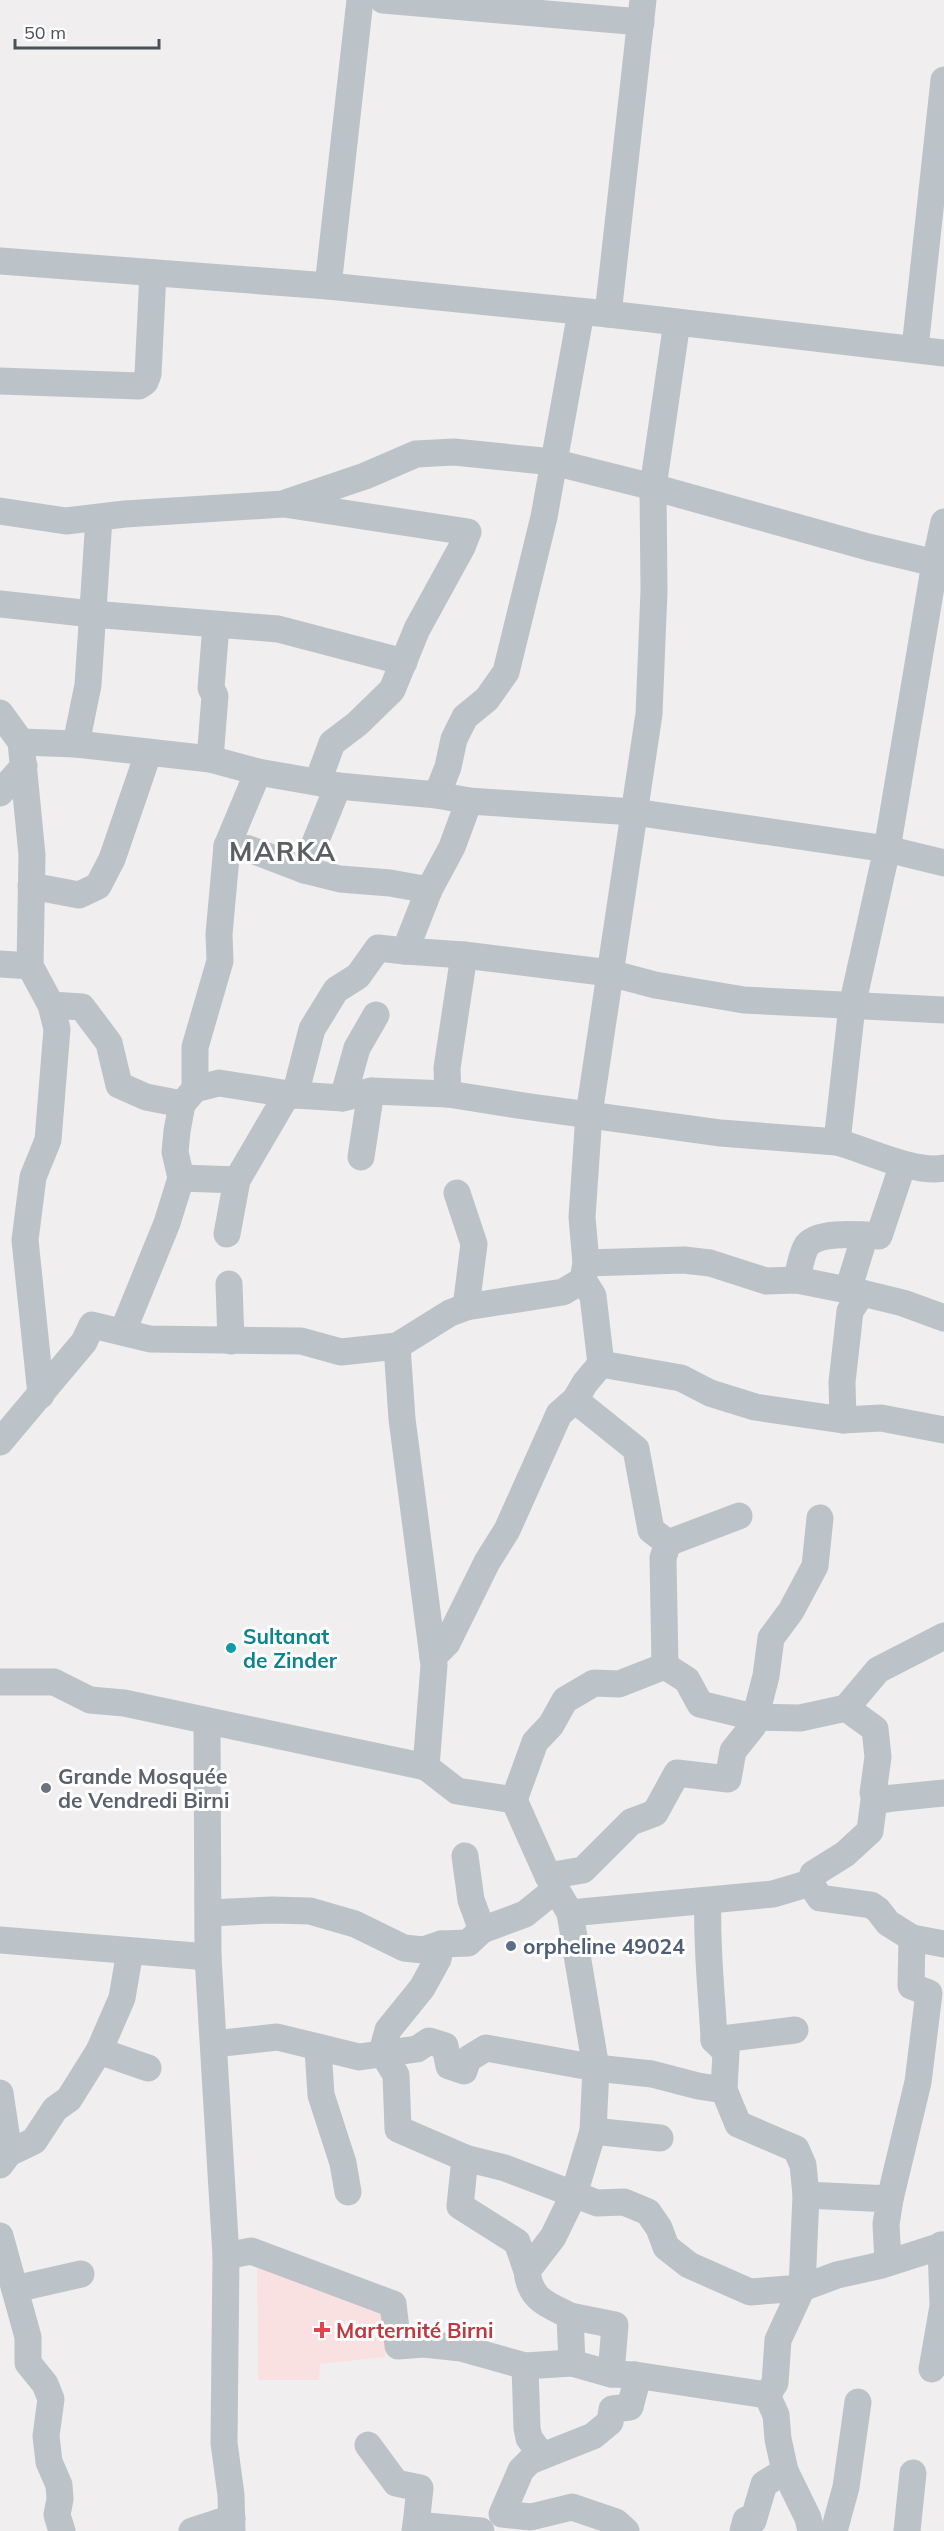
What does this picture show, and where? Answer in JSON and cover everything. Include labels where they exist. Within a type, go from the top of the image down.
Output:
[{"type":"street","points":[[328,286],[360,0]]},
{"type":"street","points":[[383,0],[642,11],[608,314]]},
{"type":"street","points":[[915,348],[944,80]]},
{"type":"street","points":[[0,261],[328,286],[608,314],[944,353]]},
{"type":"street","points":[[0,381],[139,386],[145,382],[148,374],[153,273]]},
{"type":"street","points":[[437,795],[448,767],[454,739],[465,717],[487,699],[506,672],[544,517],[581,312]]},
{"type":"street","points":[[433,1657],[447,1643],[487,1562],[507,1530],[559,1414],[575,1401],[585,1383],[601,1364],[592,1296],[584,1271],[582,1217],[589,1114],[649,714],[654,591],[653,486],[677,322]]},
{"type":"street","points":[[284,504],[365,476],[416,454],[454,452],[553,462],[653,486],[868,547],[935,563]]},
{"type":"street","points":[[0,511],[66,521],[125,514],[284,504],[468,531],[462,547],[417,628],[393,690],[357,724],[332,743],[328,784],[304,870]]},
{"type":"street","points":[[76,744],[88,685],[99,518]]},
{"type":"street","points":[[837,1142],[852,1006],[887,849],[937,598],[935,563],[944,522]]},
{"type":"street","points":[[0,604],[278,629],[404,662]]},
{"type":"street","points":[[210,759],[215,696],[211,688],[216,625]]},
{"type":"street","points":[[11,733],[148,754],[210,759],[258,772],[328,784],[437,795],[469,801],[634,812],[887,849],[944,863]]},
{"type":"street","points":[[0,793],[11,733]]},
{"type":"street","points":[[11,733],[32,855],[30,966],[51,1005],[57,1029],[48,1140],[33,1177],[25,1240],[30,1267],[40,1395]]},
{"type":"street","points":[[31,886],[79,895],[98,886],[112,859],[148,754]]},
{"type":"street","points":[[123,1331],[167,1223],[181,1178],[175,1152],[188,1096],[195,1047],[220,961],[219,934],[227,846],[258,772]]},
{"type":"street","points":[[405,951],[429,890],[452,847],[469,801]]},
{"type":"street","points":[[227,846],[249,849],[304,870],[340,879],[390,883],[429,890]]},
{"type":"street","points":[[227,1233],[237,1180],[292,1094],[312,1029],[336,990],[358,976],[378,948],[464,955],[610,973],[656,985],[744,1000],[944,1010]]},
{"type":"street","points":[[448,1094],[447,1068],[464,955]]},
{"type":"street","points":[[0,964],[30,966]]},
{"type":"street","points":[[51,1005],[82,1007],[110,1042],[119,1085],[146,1097],[188,1096],[219,1083],[292,1094],[343,1098],[371,1091],[448,1094],[524,1107],[721,1133],[837,1142],[906,1165],[936,1170],[944,1168]]},
{"type":"street","points":[[343,1098],[357,1048],[376,1015]]},
{"type":"street","points":[[361,1156],[371,1091]]},
{"type":"street","points":[[796,1280],[806,1247],[814,1239],[842,1235],[879,1236],[902,1167],[906,1165]]},
{"type":"street","points":[[181,1178],[237,1180]]},
{"type":"street","points":[[457,1193],[474,1244],[466,1307]]},
{"type":"street","points":[[843,1420],[843,1382],[850,1311],[855,1291],[862,1235]]},
{"type":"street","points":[[0,1442],[84,1342],[92,1325],[150,1339],[301,1341],[340,1352],[397,1346],[450,1313],[466,1307],[563,1292],[584,1271],[684,1260],[710,1263],[766,1281],[796,1280],[855,1291],[903,1303],[944,1318]]},
{"type":"street","points":[[229,1284],[231,1341]]},
{"type":"street","points":[[397,1346],[402,1419],[433,1657],[426,1767]]},
{"type":"street","points":[[601,1364],[681,1378],[710,1394],[755,1407],[843,1420],[881,1418],[944,1430]]},
{"type":"street","points":[[575,1401],[636,1449],[651,1530],[668,1543]]},
{"type":"street","points":[[668,1543],[739,1516]]},
{"type":"street","points":[[209,1914],[272,1910],[310,1911],[355,1924],[404,1948],[423,1950],[441,1944],[468,1942],[482,1930],[525,1914],[552,1883],[583,1870],[631,1822],[655,1813],[676,1773],[728,1779],[733,1750],[753,1726],[766,1676],[771,1638],[791,1611],[815,1566],[820,1518]]},
{"type":"street","points":[[665,1666],[663,1558],[668,1543]]},
{"type":"street","points":[[665,1666],[687,1680],[700,1704],[754,1717],[800,1718],[846,1708],[878,1670],[944,1635]]},
{"type":"street","points":[[527,2271],[553,2237],[574,2194],[592,2131],[596,2068],[570,1912],[552,1883],[514,1800],[535,1742],[551,1725],[565,1700],[594,1683],[619,1684],[665,1666]]},
{"type":"street","points":[[0,1682],[54,1682],[90,1700],[124,1703],[426,1767],[457,1791],[514,1800]]},
{"type":"street","points":[[846,1708],[875,1729],[878,1757],[873,1793],[887,1799]]},
{"type":"street","points":[[192,2531],[232,2524],[231,2495],[224,2443],[226,2256],[208,1957],[207,1722]]},
{"type":"street","points":[[810,1883],[813,1874],[845,1854],[870,1831],[874,1800],[944,1793]]},
{"type":"street","points":[[465,1856],[471,1900],[482,1930]]},
{"type":"street","points":[[570,1912],[773,1894],[810,1883]]},
{"type":"street","points":[[810,1883],[820,1898],[871,1905],[888,1923],[912,1938],[944,1944]]},
{"type":"street","points":[[708,1901],[707,1941],[712,1982],[714,2040],[726,2052],[724,2090],[738,2124],[796,2149],[803,2165],[806,2195],[802,2288],[778,2340],[775,2383],[767,2395]]},
{"type":"street","points":[[888,2262],[886,2224],[918,2082],[929,1993],[911,1986],[912,1938]]},
{"type":"street","points":[[0,1940],[208,1957]]},
{"type":"street","points":[[441,1944],[438,1959],[422,1988],[388,2030],[382,2052],[396,2074],[398,2129],[465,2158],[505,2168],[597,2203],[624,2202],[648,2212],[659,2228],[666,2247],[689,2265],[750,2292],[802,2288],[837,2275],[943,2245],[943,2306],[932,2368]]},
{"type":"street","points":[[0,2093],[5,2159],[34,2141],[56,2109],[69,2099],[99,2051],[122,1998],[130,1951]]},
{"type":"street","points":[[714,2040],[795,2030]]},
{"type":"street","points":[[214,2044],[277,2037],[318,2049],[359,2057],[382,2052],[417,2049],[429,2042],[445,2046],[449,2066],[464,2070],[468,2059],[486,2048],[596,2068],[652,2074],[724,2090]]},
{"type":"street","points":[[318,2049],[321,2095],[343,2163],[348,2192]]},
{"type":"street","points":[[99,2051],[148,2068]]},
{"type":"street","points":[[592,2131],[660,2138]]},
{"type":"street","points":[[465,2158],[460,2206],[517,2242],[528,2280],[537,2299],[570,2316],[615,2325],[623,2374],[635,2388],[630,2407],[612,2409],[610,2422],[593,2436],[530,2461],[521,2470],[490,2525]]},
{"type":"street","points":[[806,2195],[890,2199]]},
{"type":"street","points":[[0,2236],[28,2337],[28,2363],[45,2384],[51,2399],[46,2436],[49,2462],[59,2485],[57,2515],[62,2531]]},
{"type":"street","points":[[226,2256],[251,2251],[393,2304],[398,2346],[424,2344],[461,2348],[525,2366],[572,2362],[623,2374],[767,2395]]},
{"type":"street","points":[[15,2289],[81,2274]]},
{"type":"street","points":[[570,2316],[572,2362]]},
{"type":"street","points":[[525,2366],[527,2428],[529,2438],[542,2457]]},
{"type":"street","points":[[767,2395],[776,2415],[778,2439],[785,2471],[808,2518],[811,2531]]},
{"type":"street","points":[[834,2531],[846,2487],[858,2402]]},
{"type":"street","points":[[368,2445],[396,2483],[420,2488],[415,2528],[490,2525],[572,2507],[616,2522],[626,2531]]},
{"type":"street","points":[[743,2531],[746,2520],[753,2521],[764,2484],[785,2471]]},
{"type":"street","points":[[907,2531],[913,2473]]},
{"type":"shaded area","name":"Marternité Birni","points":[[257,2255],[386,2303],[385,2357],[320,2364],[319,2380],[258,2380]]},
{"type":"place","name":"Sultanat de Zinder","points":[[231,1648]]},
{"type":"place","name":"Grande Mosquée de Vendredi Birni","points":[[46,1788]]},
{"type":"place","name":"orpheline 49024","points":[[511,1946]]},
{"type":"place","name":"Marternité Birni","points":[[322,2330]]},
{"type":"district","name":"MARKA","points":[[283,851]]}]
